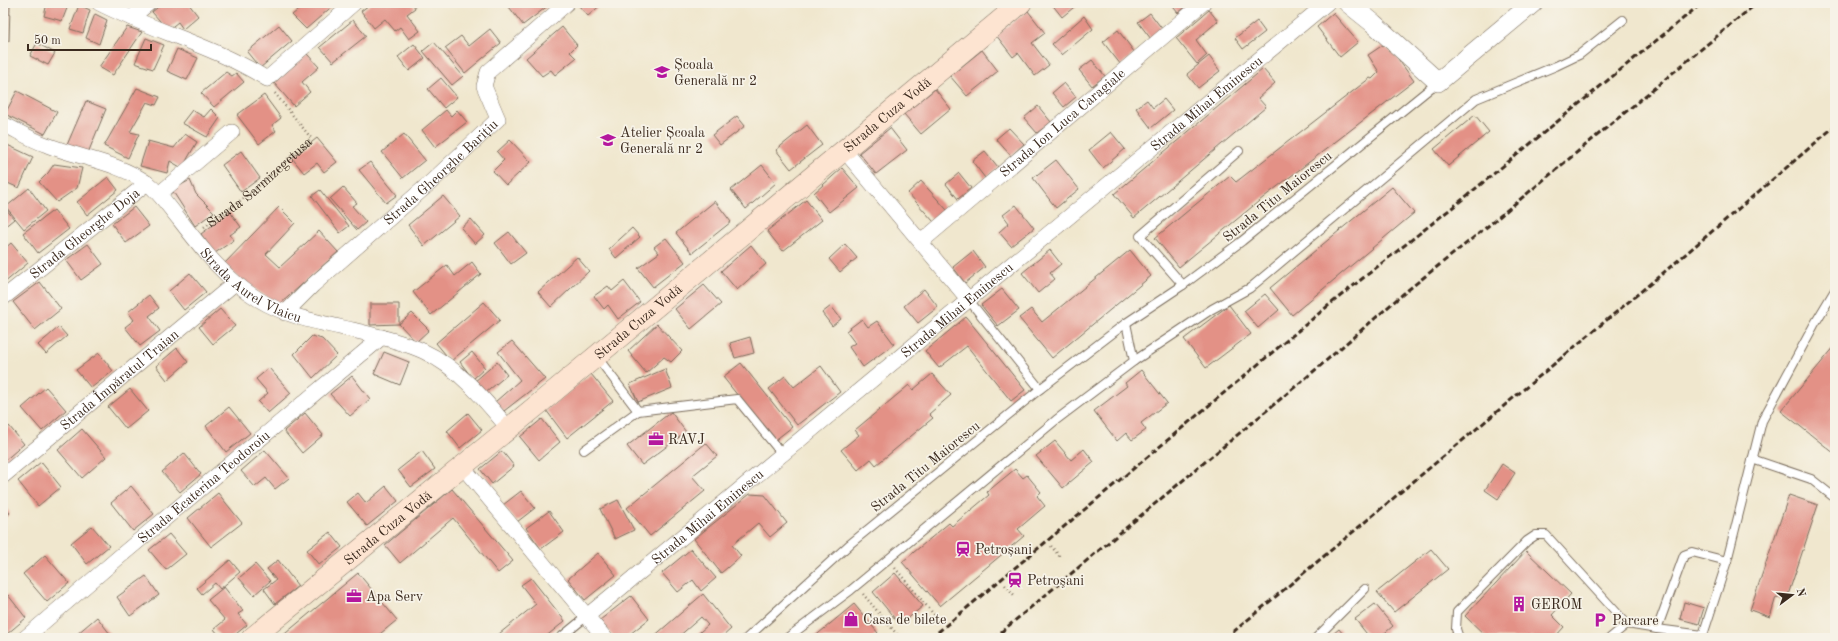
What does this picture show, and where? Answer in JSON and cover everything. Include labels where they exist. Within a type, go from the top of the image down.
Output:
[{"type":"main road","name":"Strada Cuza Vodă","points":[[252,638],[509,429],[1021,3]]},
{"type":"street","points":[[99,3],[222,56],[267,79],[354,3]]},
{"type":"street","points":[[131,18],[148,3]]},
{"type":"street","name":"Strada Gheorghe Barițiu","points":[[285,313],[313,285],[432,182],[498,120],[484,86],[488,72],[567,3]]},
{"type":"street","name":"Strada Ion Luca Caragiale","points":[[922,242],[1203,3]]},
{"type":"street","name":"Strada Mihai Eminescu","points":[[587,616],[1327,3]]},
{"type":"street","points":[[1348,3],[1373,22],[1438,82],[1533,3]]},
{"type":"street","name":"Strada Aurel Vlaicu","points":[[3,124],[47,145],[128,173],[146,183],[159,194],[214,264],[235,283],[258,299],[285,313],[382,337],[424,352],[444,363],[475,390],[509,429]]},
{"type":"street","points":[[159,194],[232,132]]},
{"type":"street","points":[[844,150],[968,299]]},
{"type":"street","name":"Strada Gheorghe Doja","points":[[3,298],[146,183]]},
{"type":"street","name":"Strada Împăratul Traian","points":[[3,476],[235,283]]},
{"type":"street","name":"Strada Ecaterina Teodoroiu","points":[[25,638],[118,558],[382,337]]},
{"type":"street","points":[[462,466],[605,638]]},
{"type":"lane","points":[[787,638],[856,585],[1056,420],[1134,361],[1212,309],[1250,288],[1476,99],[1573,58],[1624,20]]},
{"type":"lane","name":"Strada Titu Maiorescu","points":[[747,638],[850,544],[1040,389],[1126,323],[1183,285],[1242,241],[1438,82]]},
{"type":"lane","points":[[1183,285],[1140,236],[1239,151]]},
{"type":"lane","points":[[1459,638],[1456,629],[1457,612],[1527,541],[1536,535],[1546,536],[1627,624],[1703,636],[1727,561],[1762,421],[1814,325],[1835,290]]},
{"type":"lane","points":[[968,299],[1040,389]]},
{"type":"lane","points":[[1126,323],[1134,361]]},
{"type":"lane","points":[[597,356],[638,410]]},
{"type":"lane","points":[[584,450],[638,410],[737,399],[782,454]]},
{"type":"lane","points":[[1752,459],[1811,479],[1835,498]]},
{"type":"lane","points":[[1657,629],[1684,555],[1692,552],[1727,561]]},
{"type":"lane","points":[[1316,638],[1365,589]]},
{"type":"lane","points":[[560,638],[587,616]]},
{"type":"lane","points":[[1610,638],[1627,624]]},
{"type":"path","name":"Strada Sarmizegetusa","points":[[192,236],[252,193],[311,138],[277,96],[267,79]]},
{"type":"path","points":[[1051,546],[1061,558]]},
{"type":"path","points":[[888,559],[936,617]]},
{"type":"path","points":[[856,585],[900,638]]},
{"type":"path","points":[[1005,585],[1015,596]]},
{"type":"building","points":[[47,3],[69,3],[62,21],[44,16]]},
{"type":"building","points":[[163,3],[188,3],[198,16],[183,29],[178,22],[168,30],[152,12]]},
{"type":"building","points":[[307,3],[336,3],[306,29],[292,15]]},
{"type":"building","points":[[372,3],[412,3],[415,8],[407,14],[420,31],[409,39],[400,27],[395,31],[385,19],[374,28],[361,11]]},
{"type":"building","points":[[506,3],[547,3],[549,5],[523,25]]},
{"type":"building","points":[[582,3],[603,3],[588,16],[579,6]]},
{"type":"building","points":[[1051,3],[1079,3],[1062,17]]},
{"type":"building","points":[[1170,3],[1185,3],[1187,6],[1178,13]]},
{"type":"building","points":[[3,5],[10,6],[9,41],[3,41]]},
{"type":"building","points":[[79,5],[90,10],[83,33],[70,29]]},
{"type":"building","points":[[1209,10],[1218,21],[1196,40],[1207,55],[1197,64],[1176,38]]},
{"type":"building","points":[[1028,11],[1045,33],[1032,43],[1049,65],[1035,76],[1018,53],[1013,57],[996,35]]},
{"type":"building","points":[[1150,13],[1163,30],[1151,39],[1138,22]]},
{"type":"building","points":[[1333,13],[1358,42],[1340,57],[1317,27]]},
{"type":"building","points":[[95,14],[107,20],[99,44],[86,38]]},
{"type":"building","points":[[1084,16],[1093,29],[1062,55],[1052,44]]},
{"type":"building","points":[[353,20],[366,36],[333,62],[320,47]]},
{"type":"building","points":[[1257,21],[1265,32],[1243,49],[1235,38]]},
{"type":"building","points":[[279,25],[292,41],[260,68],[247,52]]},
{"type":"building","points":[[127,27],[142,32],[113,75],[99,67]]},
{"type":"building","points":[[562,27],[577,45],[570,52],[576,58],[555,75],[551,70],[542,76],[526,58]]},
{"type":"building","points":[[490,29],[501,43],[465,73],[445,48],[461,36],[469,46]]},
{"type":"building","points":[[1118,30],[1135,53],[1121,65],[1103,42]]},
{"type":"building","points":[[146,38],[164,45],[153,69],[135,63]]},
{"type":"building","points":[[434,42],[463,76],[452,85],[423,51]]},
{"type":"building","points":[[37,43],[55,53],[48,65],[30,56]]},
{"type":"building","points":[[414,44],[425,58],[409,71],[398,57]]},
{"type":"building","points":[[1383,45],[1396,56],[1414,81],[1264,197],[1179,267],[1155,238],[1230,176],[1236,182],[1370,78],[1372,79],[1379,72],[1368,55]]},
{"type":"building","points":[[177,49],[198,58],[187,80],[167,71]]},
{"type":"building","points":[[982,50],[998,71],[967,96],[950,76]]},
{"type":"building","points":[[307,54],[319,67],[302,82],[310,92],[294,106],[274,83]]},
{"type":"building","points":[[1209,56],[1220,71],[1198,88],[1187,74]]},
{"type":"building","points":[[1092,60],[1105,76],[1092,86],[1079,70]]},
{"type":"building","points":[[1263,69],[1275,83],[1258,98],[1266,107],[1134,218],[1114,194]]},
{"type":"building","points":[[226,72],[232,76],[236,73],[244,82],[214,107],[201,93]]},
{"type":"building","points":[[441,78],[457,97],[444,108],[428,89]]},
{"type":"building","points":[[1064,83],[1076,97],[1064,107],[1052,93]]},
{"type":"building","points":[[137,88],[160,97],[156,105],[147,102],[130,132],[139,134],[128,158],[104,146]]},
{"type":"building","points":[[935,89],[951,109],[921,134],[904,114]]},
{"type":"building","points":[[17,91],[57,112],[45,134],[5,114]]},
{"type":"building","points":[[264,95],[281,118],[272,125],[276,131],[259,144],[237,115]]},
{"type":"building","points":[[1164,99],[1173,110],[1151,128],[1136,108],[1147,100],[1153,108]]},
{"type":"building","points":[[86,101],[106,109],[88,153],[67,145]]},
{"type":"building","points":[[1038,106],[1051,122],[1037,133],[1024,118]]},
{"type":"building","points":[[211,109],[220,118],[207,137],[182,123],[192,110],[204,117]]},
{"type":"building","points":[[446,110],[451,116],[457,110],[467,122],[435,147],[422,130]]},
{"type":"building","points":[[1475,115],[1489,132],[1448,166],[1434,149]]},
{"type":"building","points":[[737,116],[745,126],[720,145],[712,135]]},
{"type":"building","points":[[807,125],[822,145],[791,169],[776,150]]},
{"type":"building","points":[[890,128],[907,150],[876,174],[859,153]]},
{"type":"building","points":[[1009,128],[1024,144],[1011,156],[996,139]]},
{"type":"building","points":[[1111,132],[1125,149],[1103,168],[1089,150]]},
{"type":"building","points":[[185,134],[197,142],[182,168],[170,161],[167,173],[140,166],[148,141],[174,148]]},
{"type":"building","points":[[404,134],[425,160],[403,178],[382,152]]},
{"type":"building","points":[[317,138],[337,162],[324,172],[317,163],[304,173],[292,158]]},
{"type":"building","points":[[510,140],[531,162],[506,185],[493,171],[504,160],[497,152]]},
{"type":"building","points":[[3,143],[33,157],[19,188],[3,181]]},
{"type":"building","points":[[241,151],[260,178],[241,192],[222,165]]},
{"type":"building","points":[[985,151],[998,167],[985,178],[972,161]]},
{"type":"building","points":[[1056,160],[1079,189],[1056,208],[1033,178]]},
{"type":"building","points":[[370,162],[397,195],[386,203],[359,170]]},
{"type":"building","points":[[54,164],[82,168],[77,188],[57,202],[39,182]]},
{"type":"building","points":[[762,165],[776,183],[746,209],[731,190]]},
{"type":"building","points":[[842,168],[859,188],[829,212],[814,193]]},
{"type":"building","points":[[959,173],[971,188],[958,199],[946,184]]},
{"type":"building","points":[[108,177],[118,190],[87,215],[77,202]]},
{"type":"building","points":[[190,180],[196,194],[214,212],[195,226],[172,190]]},
{"type":"building","points":[[921,181],[947,210],[934,222],[908,193]]},
{"type":"building","points":[[343,187],[357,203],[352,206],[366,222],[357,230],[330,199]]},
{"type":"building","points":[[1392,187],[1414,213],[1292,315],[1270,288]]},
{"type":"building","points":[[29,188],[46,211],[24,229],[6,207]]},
{"type":"building","points":[[320,190],[349,226],[340,233],[312,196]]},
{"type":"building","points":[[443,196],[460,216],[424,246],[408,225]]},
{"type":"building","points":[[806,200],[822,220],[783,251],[767,231]]},
{"type":"building","points":[[715,201],[731,222],[692,253],[676,233]]},
{"type":"building","points":[[1016,205],[1034,228],[1011,246],[999,232],[1009,223],[1003,215]]},
{"type":"building","points":[[134,207],[149,226],[126,243],[112,224]]},
{"type":"building","points":[[279,207],[295,223],[266,254],[280,267],[319,231],[338,252],[279,305],[241,280],[224,264]]},
{"type":"building","points":[[6,209],[14,219],[3,228],[3,211]]},
{"type":"building","points":[[54,210],[69,229],[38,253],[23,233]]},
{"type":"building","points":[[230,212],[241,227],[230,235],[234,240],[215,253],[201,234]]},
{"type":"building","points":[[471,219],[485,235],[475,244],[461,228]]},
{"type":"building","points":[[632,228],[640,237],[616,258],[609,249]]},
{"type":"building","points":[[509,232],[526,253],[511,264],[495,243]]},
{"type":"building","points":[[666,238],[685,262],[653,287],[638,268],[659,253],[654,247]]},
{"type":"building","points":[[11,243],[28,263],[3,284],[3,250]]},
{"type":"building","points":[[88,244],[103,264],[81,280],[66,260]]},
{"type":"building","points":[[845,244],[857,258],[840,272],[829,259]]},
{"type":"building","points":[[751,245],[766,264],[737,290],[721,271]]},
{"type":"building","points":[[1050,250],[1061,264],[1050,273],[1055,279],[1038,293],[1022,273]]},
{"type":"building","points":[[1130,250],[1151,276],[1052,358],[1019,318],[1031,309],[1042,322]]},
{"type":"building","points":[[973,251],[985,267],[965,283],[953,267]]},
{"type":"building","points":[[577,257],[589,271],[551,307],[538,292]]},
{"type":"building","points":[[472,262],[481,274],[431,315],[413,292],[447,265],[455,276]]},
{"type":"building","points":[[190,273],[206,292],[184,310],[169,291]]},
{"type":"building","points":[[624,281],[640,302],[618,319],[608,305],[604,309],[594,296],[608,286],[612,291]]},
{"type":"building","points":[[40,282],[61,309],[35,330],[13,302]]},
{"type":"building","points":[[704,285],[721,304],[691,329],[675,309]]},
{"type":"building","points":[[924,289],[938,307],[918,323],[904,306]]},
{"type":"building","points":[[1002,289],[1019,310],[998,326],[981,305]]},
{"type":"building","points":[[1265,294],[1279,310],[1258,328],[1244,311]]},
{"type":"building","points":[[149,295],[159,308],[149,316],[160,331],[140,346],[125,327],[134,320],[128,312]]},
{"type":"building","points":[[484,302],[500,320],[451,361],[436,343]]},
{"type":"building","points":[[370,304],[399,304],[399,324],[370,325]]},
{"type":"building","points":[[1229,305],[1251,334],[1206,368],[1184,339]]},
{"type":"building","points":[[831,306],[841,319],[832,326],[822,313]]},
{"type":"building","points":[[220,309],[235,326],[213,344],[199,327]]},
{"type":"building","points":[[412,313],[429,330],[416,342],[399,324]]},
{"type":"building","points":[[966,317],[1025,390],[1011,401],[967,346],[939,368],[925,351]]},
{"type":"building","points":[[862,319],[868,327],[877,321],[894,344],[863,367],[849,347],[855,343],[846,331]]},
{"type":"building","points":[[657,324],[682,351],[671,362],[664,357],[646,373],[628,351]]},
{"type":"building","points":[[59,327],[67,336],[46,354],[38,345]]},
{"type":"building","points":[[312,336],[322,339],[337,355],[313,378],[294,354]]},
{"type":"building","points":[[750,337],[754,353],[735,358],[730,343]]},
{"type":"building","points":[[512,341],[545,379],[504,411],[495,402],[520,380],[498,352]]},
{"type":"building","points":[[1835,346],[1835,454],[1781,411]]},
{"type":"building","points":[[177,348],[188,362],[167,380],[156,366]]},
{"type":"building","points":[[384,352],[409,362],[400,385],[374,374]]},
{"type":"building","points":[[472,352],[485,368],[473,379],[460,362]]},
{"type":"building","points":[[99,353],[113,371],[91,388],[76,370]]},
{"type":"building","points":[[497,362],[507,375],[484,394],[474,382]]},
{"type":"building","points":[[741,363],[792,427],[774,441],[723,377]]},
{"type":"building","points":[[821,366],[840,392],[797,425],[769,389],[785,376],[794,387]]},
{"type":"building","points":[[269,368],[291,393],[268,413],[258,402],[268,393],[256,379]]},
{"type":"building","points":[[665,369],[672,388],[638,402],[630,384]]},
{"type":"building","points":[[1141,370],[1167,403],[1141,423],[1146,430],[1132,440],[1126,433],[1117,441],[1094,411],[1127,386],[1125,383]]},
{"type":"building","points":[[591,374],[613,401],[567,438],[546,410]]},
{"type":"building","points":[[932,374],[951,395],[929,414],[933,418],[876,465],[871,459],[858,470],[841,450],[859,435],[855,430],[909,385],[913,390]]},
{"type":"building","points":[[352,376],[370,399],[350,416],[330,394]]},
{"type":"building","points":[[46,387],[66,410],[42,431],[22,408]]},
{"type":"building","points":[[130,389],[148,411],[126,429],[108,407]]},
{"type":"building","points":[[229,407],[250,433],[226,452],[206,426]]},
{"type":"building","name":"RAVJ","points":[[671,412],[686,432],[642,465],[627,446]]},
{"type":"building","points":[[305,413],[323,435],[302,453],[284,431]]},
{"type":"building","points":[[468,413],[482,430],[460,448],[447,431]]},
{"type":"building","points":[[542,419],[560,442],[539,460],[520,437]]},
{"type":"building","points":[[9,426],[24,444],[3,462],[3,431]]},
{"type":"building","points":[[82,429],[106,457],[82,478],[58,450]]},
{"type":"building","points":[[1055,441],[1071,460],[1084,449],[1094,462],[1063,488],[1036,456]]},
{"type":"building","points":[[706,443],[717,456],[692,476],[705,491],[650,536],[627,508]]},
{"type":"building","points":[[265,450],[289,478],[275,489],[266,478],[255,487],[241,471]]},
{"type":"building","points":[[422,451],[435,469],[411,487],[398,470]]},
{"type":"building","points":[[502,451],[514,466],[492,484],[480,469]]},
{"type":"building","points":[[184,453],[201,474],[180,492],[162,472]]},
{"type":"building","points":[[41,462],[61,487],[38,506],[18,481]]},
{"type":"building","points":[[1502,464],[1515,473],[1498,499],[1485,490]]},
{"type":"building","name":"Petroșani","points":[[1015,469],[1023,478],[1027,475],[1041,492],[1037,496],[1045,506],[1018,529],[1024,536],[940,606],[902,562],[949,523],[952,526],[989,495],[987,492]]},
{"type":"building","points":[[131,486],[154,514],[133,531],[111,503]]},
{"type":"building","points":[[386,486],[398,501],[367,526],[347,502],[358,493],[366,503]]},
{"type":"building","points":[[452,489],[513,561],[498,573],[453,518],[400,563],[385,545]]},
{"type":"building","points":[[521,491],[535,508],[517,522],[503,505]]},
{"type":"building","points":[[218,493],[242,523],[211,547],[188,518]]},
{"type":"building","points":[[750,494],[765,495],[787,523],[770,537],[758,523],[732,545],[741,556],[721,573],[694,539]]},
{"type":"building","points":[[1789,495],[1818,505],[1786,601],[1776,597],[1770,617],[1750,610]]},
{"type":"building","points":[[618,500],[634,530],[615,539],[600,509]]},
{"type":"building","points":[[3,505],[10,513],[3,520]]},
{"type":"building","points":[[549,511],[564,532],[541,549],[526,528]]},
{"type":"building","points":[[92,526],[109,546],[87,564],[71,543]]},
{"type":"building","points":[[330,532],[342,547],[319,565],[307,550]]},
{"type":"building","points":[[169,534],[186,554],[166,570],[149,550]]},
{"type":"building","points":[[691,549],[716,578],[701,591],[693,580],[678,592],[662,573]]},
{"type":"building","points":[[1431,549],[1448,569],[1394,612],[1377,592]]},
{"type":"building","name":"GEROM","points":[[1526,551],[1571,594],[1552,615],[1564,627],[1554,638],[1533,638],[1531,636],[1530,638],[1488,638],[1465,616]]},
{"type":"building","points":[[598,553],[616,575],[585,600],[568,579]]},
{"type":"building","points":[[45,555],[69,583],[47,602],[23,574]]},
{"type":"building","points":[[230,560],[240,572],[220,589],[215,583],[202,594],[197,588]]},
{"type":"building","points":[[278,560],[298,586],[275,604],[264,589],[276,580],[267,569]]},
{"type":"building","points":[[255,564],[270,581],[254,595],[239,578]]},
{"type":"building","name":"Apa Serv","points":[[358,573],[397,620],[375,638],[280,638]]},
{"type":"building","points":[[895,573],[923,606],[900,625],[873,592]]},
{"type":"building","points":[[146,576],[159,595],[130,616],[117,597]]},
{"type":"building","points":[[531,578],[565,621],[544,638],[494,638],[536,604],[521,585]]},
{"type":"building","points":[[224,587],[243,611],[238,614],[247,625],[231,638],[221,638],[214,629],[225,620],[208,600]]},
{"type":"building","points":[[703,594],[731,629],[721,638],[693,638],[708,625],[701,617],[677,638],[652,638]]},
{"type":"building","points":[[8,595],[26,618],[7,634],[3,629],[3,599]]},
{"type":"building","points":[[631,596],[649,619],[625,638],[614,638],[600,620]]},
{"type":"building","points":[[1684,602],[1704,608],[1699,624],[1680,619]]},
{"type":"building","name":"Casa de bilete","points":[[854,604],[878,633],[872,638],[813,638]]},
{"type":"building","points":[[1375,604],[1393,626],[1379,638],[1370,638],[1355,619]]},
{"type":"building","points":[[97,617],[110,634],[105,638],[80,638],[77,634]]},
{"type":"building","points":[[1339,629],[1346,638],[1328,638]]},
{"type":"railway","points":[[931,638],[1329,305],[1458,203],[1702,3]]},
{"type":"railway","points":[[994,638],[1320,366],[1403,294],[1488,226],[1757,3]]},
{"type":"railway","points":[[1226,638],[1681,258],[1835,126]]},
{"type":"place","name":"Școala Generală nr 2","points":[[662,72]]},
{"type":"place","name":"Atelier Școala Generală nr 2","points":[[608,140]]},
{"type":"place","name":"RAVJ","points":[[656,439]]},
{"type":"place","name":"Petroșani","points":[[963,549]]},
{"type":"place","name":"Petroşani","points":[[1015,580]]},
{"type":"place","name":"Apa Serv","points":[[354,596]]},
{"type":"place","name":"GEROM","points":[[1519,604]]},
{"type":"place","name":"Casa de bilete","points":[[851,619]]},
{"type":"place","name":"Parcare","points":[[1600,620]]}]
